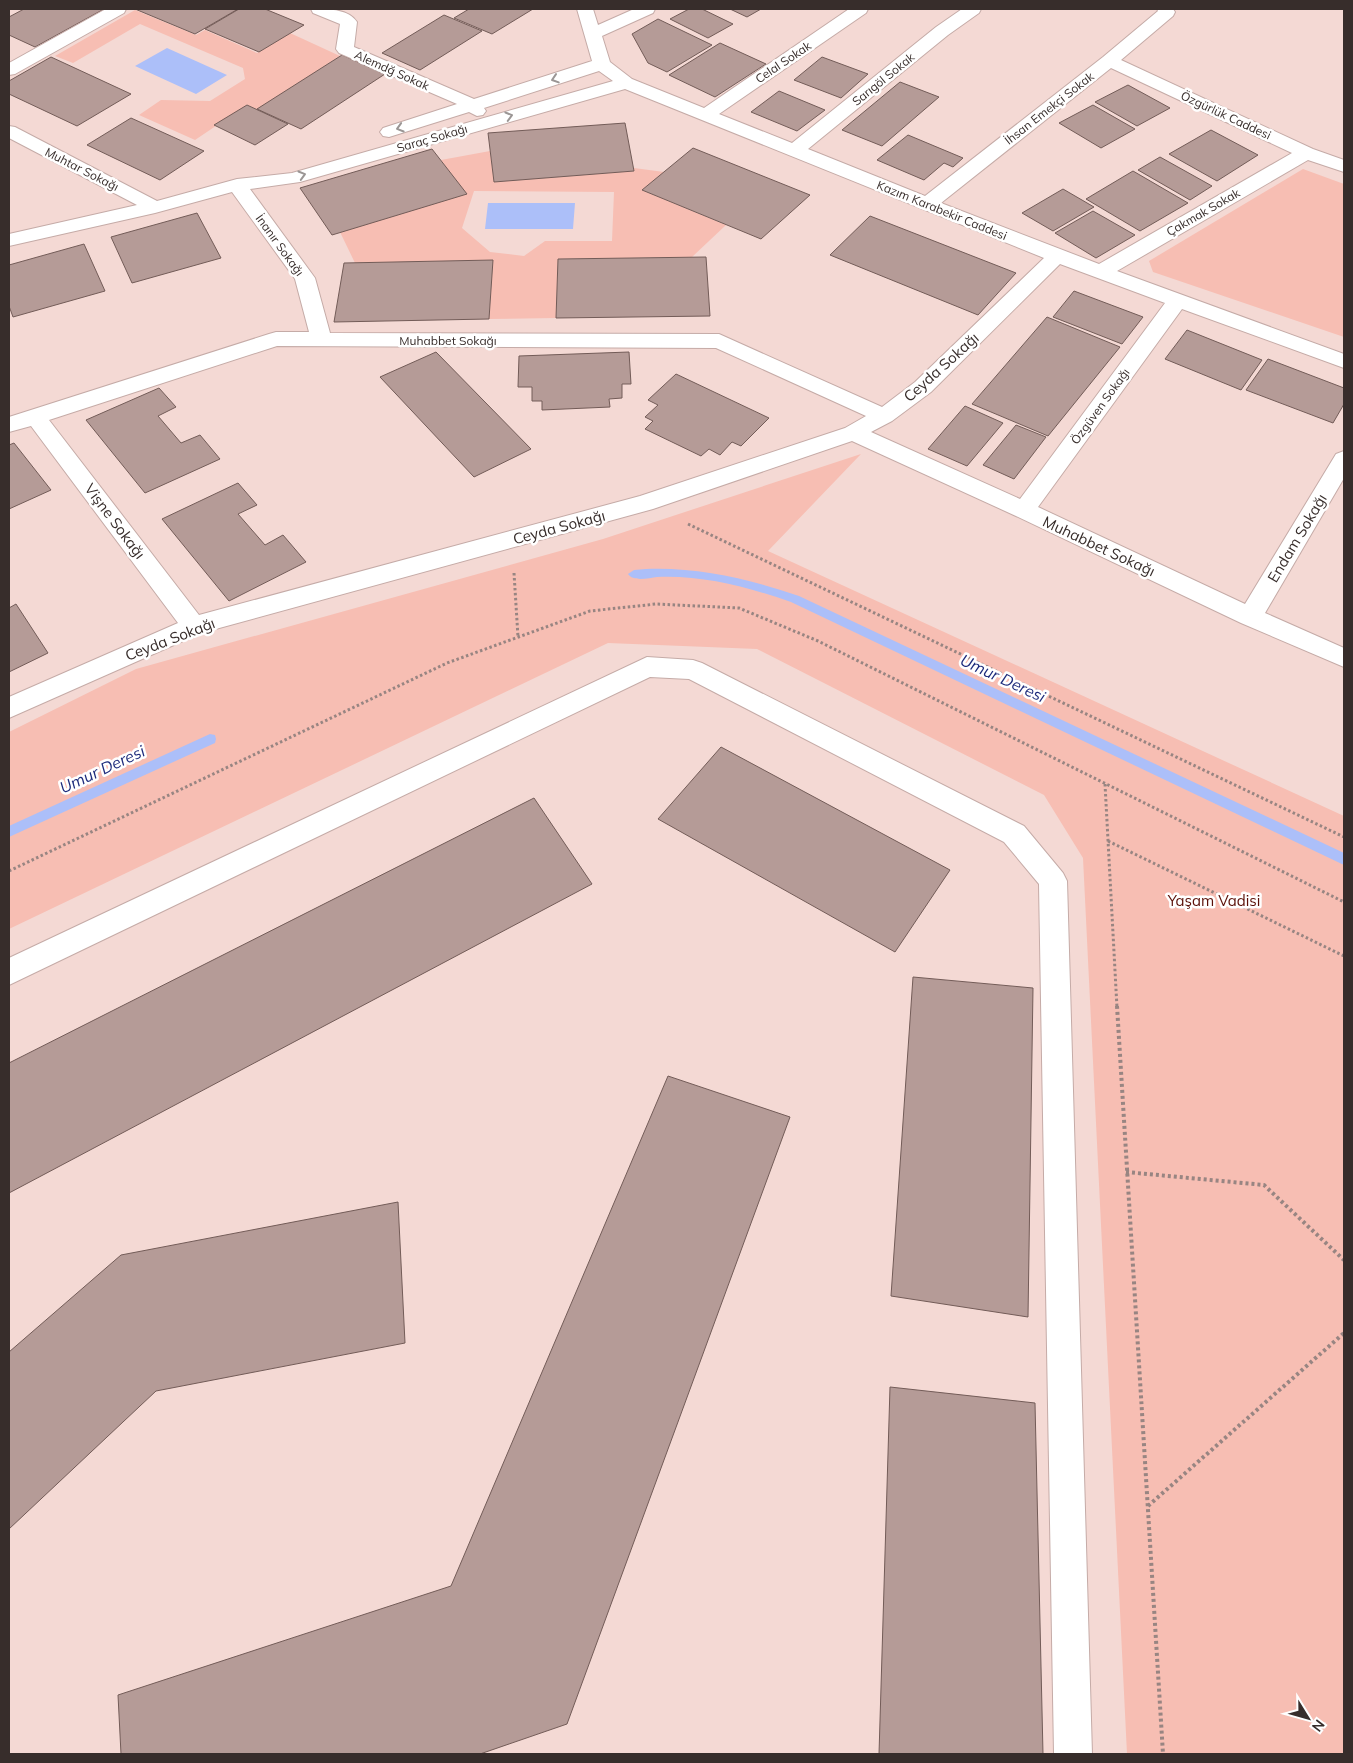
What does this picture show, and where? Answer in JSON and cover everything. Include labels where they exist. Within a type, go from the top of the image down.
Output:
[{"type":"street","points":[[9,70],[118,9]]},
{"type":"street","name":"Alemdğ Sokak","points":[[319,9],[348,22],[345,50],[473,105],[487,123]]},
{"type":"street","points":[[585,9],[602,64]]},
{"type":"street","points":[[593,34],[647,9]]},
{"type":"street","name":"Celal Sokak","points":[[705,115],[860,9]]},
{"type":"street","name":"Sarıgöl Sokak","points":[[794,151],[942,31],[973,9]]},
{"type":"street","name":"İhsan Emekçi Sokak","points":[[927,204],[1108,61],[1167,12],[1165,9]]},
{"type":"street","name":"Özgürlük Caddesi","points":[[1108,61],[1306,153],[1344,166]]},
{"type":"street","name":"Saraç Sokağı","points":[[372,137],[602,64]]},
{"type":"street","name":"Kazım Karabekir Caddesi","points":[[602,64],[626,83],[794,151],[1057,256],[1344,361]]},
{"type":"street","name":"Saraç Sokağı","points":[[9,240],[155,207],[237,185],[293,178],[626,83]]},
{"type":"street","name":"Muhtar Sokağı","points":[[9,131],[155,207]]},
{"type":"street","name":"Saraç Sokağı","points":[[237,185],[281,165],[345,145]]},
{"type":"street","name":"Çakmak Sokak","points":[[1100,272],[1306,153]]},
{"type":"street","name":"İnanır Sokağı","points":[[237,185],[305,278],[321,339]]},
{"type":"street","name":"Ceyda Sokağı","points":[[9,708],[194,626],[645,504],[853,433],[884,416],[922,387],[1057,256]]},
{"type":"street","name":"Özgüven Sokağı","points":[[1024,510],[1176,301]]},
{"type":"street","name":"Muhabbet Sokağı","points":[[9,425],[276,339],[719,341],[884,416]]},
{"type":"street","name":"Vişne Sokağı","points":[[35,416],[194,626]]},
{"type":"street","name":"Muhabbet Sokağı","points":[[853,433],[1024,510],[1250,617],[1344,658]]},
{"type":"street","name":"Endam Sokağı","points":[[1250,617],[1344,459]]},
{"type":"street","points":[[9,972],[646,668],[693,670],[1014,834],[1053,881],[1073,1754]]},
{"type":"path","points":[[645,504],[1344,837]]},
{"type":"path","points":[[512,540],[518,637]]},
{"type":"path","points":[[9,871],[447,663],[590,611],[656,604],[739,608],[818,641],[1344,902]]},
{"type":"path","points":[[1104,783],[1126,1172],[1163,1754]]},
{"type":"path","points":[[1108,841],[1344,956]]},
{"type":"path","points":[[1126,1172],[1264,1185],[1344,1260]]},
{"type":"path","points":[[1147,1506],[1344,1333]]},
{"type":"green space","points":[[135,10],[196,35],[205,30],[257,53],[290,33],[340,56],[257,110],[247,105],[195,140],[139,115],[161,100],[210,101],[245,79],[243,68],[140,24],[73,63],[55,56]]},
{"type":"green space","points":[[490,151],[494,182],[634,171],[634,168],[664,172],[642,190],[726,225],[692,257],[558,259],[556,318],[489,319],[493,260],[355,263],[340,232],[466,194],[441,160]],"holes":[[[474,191],[614,192],[612,241],[545,241],[524,256],[490,252],[462,228]]]},
{"type":"green space","points":[[1303,169],[1344,184],[1344,337],[1153,272],[1149,261]]},
{"type":"green space","name":"Yaşam Vadisi","points":[[861,454],[768,551],[1344,816],[1344,1754],[1127,1754],[1083,858],[1044,795],[757,649],[608,643],[9,929],[9,732],[136,669],[603,539]]},
{"type":"water","points":[[167,48],[227,75],[196,94],[135,66]]},
{"type":"water","points":[[488,203],[575,203],[573,229],[485,229]]},
{"type":"building","points":[[24,9],[104,9],[35,47],[9,35],[9,17]]},
{"type":"building","points":[[135,9],[238,9],[195,34]]},
{"type":"building","points":[[239,9],[265,9],[304,25],[259,52],[205,29]]},
{"type":"building","points":[[469,9],[533,9],[492,34],[454,18]]},
{"type":"building","points":[[689,9],[702,9],[733,24],[708,38],[670,19]]},
{"type":"building","points":[[730,9],[761,9],[747,17]]},
{"type":"building","points":[[444,15],[482,31],[420,70],[382,53]]},
{"type":"building","points":[[658,19],[712,45],[667,72],[648,63],[632,34]]},
{"type":"building","points":[[720,43],[766,64],[715,97],[669,75]]},
{"type":"building","points":[[342,55],[385,74],[301,129],[257,109]]},
{"type":"building","points":[[51,57],[131,94],[77,126],[9,94],[9,81]]},
{"type":"building","points":[[822,57],[868,74],[841,98],[794,80]]},
{"type":"building","points":[[900,82],[939,97],[882,146],[842,130]]},
{"type":"building","points":[[1128,85],[1170,108],[1137,126],[1095,102]]},
{"type":"building","points":[[779,91],[825,110],[797,131],[751,112]]},
{"type":"building","points":[[247,105],[288,124],[255,145],[214,125]]},
{"type":"building","points":[[1093,105],[1135,129],[1101,148],[1059,123]]},
{"type":"building","points":[[131,118],[204,151],[160,180],[87,145]]},
{"type":"building","points":[[625,123],[634,171],[494,182],[488,133]]},
{"type":"building","points":[[1211,130],[1258,155],[1217,181],[1169,154]]},
{"type":"building","points":[[908,135],[963,158],[953,167],[944,163],[924,180],[877,160]]},
{"type":"building","points":[[693,148],[810,195],[761,239],[642,190]]},
{"type":"building","points":[[432,149],[467,194],[332,235],[300,188]]},
{"type":"building","points":[[1160,157],[1212,186],[1190,200],[1138,170]]},
{"type":"building","points":[[1133,171],[1188,203],[1140,231],[1086,199]]},
{"type":"building","points":[[1063,189],[1094,207],[1053,231],[1022,213]]},
{"type":"building","points":[[1093,211],[1135,235],[1096,258],[1055,233]]},
{"type":"building","points":[[197,213],[221,258],[132,283],[111,237]]},
{"type":"building","points":[[870,216],[1016,273],[978,315],[830,255]]},
{"type":"building","points":[[84,244],[105,291],[13,317],[9,306],[9,265]]},
{"type":"building","points":[[706,257],[710,316],[556,318],[558,259]]},
{"type":"building","points":[[493,260],[489,319],[334,322],[344,263]]},
{"type":"building","points":[[1074,291],[1143,317],[1122,344],[1053,317]]},
{"type":"building","points":[[1047,317],[1120,347],[1048,436],[972,404]]},
{"type":"building","points":[[1187,330],[1262,360],[1241,390],[1165,359]]},
{"type":"building","points":[[436,352],[531,449],[474,477],[380,377]]},
{"type":"building","points":[[629,352],[631,384],[622,384],[622,398],[609,399],[610,407],[542,410],[542,401],[532,401],[532,387],[518,387],[519,356]]},
{"type":"building","points":[[1268,359],[1344,388],[1344,404],[1333,423],[1246,390]]},
{"type":"building","points":[[676,374],[769,418],[741,446],[732,442],[720,455],[709,449],[701,456],[645,429],[653,421],[645,417],[658,405],[648,400]]},
{"type":"building","points":[[159,388],[176,407],[158,416],[181,443],[200,435],[220,459],[145,493],[86,420]]},
{"type":"building","points":[[965,406],[1003,423],[967,466],[928,449]]},
{"type":"building","points":[[1016,425],[1046,437],[1014,479],[983,465]]},
{"type":"building","points":[[14,443],[51,490],[9,509],[9,445]]},
{"type":"building","points":[[238,483],[257,505],[238,514],[265,545],[283,535],[306,562],[229,601],[162,519]]},
{"type":"building","points":[[16,604],[48,653],[9,672],[9,608]]},
{"type":"building","points":[[721,747],[950,870],[895,952],[658,819]]},
{"type":"building","points":[[534,798],[592,884],[9,1193],[9,1063]]},
{"type":"building","points":[[913,977],[1033,988],[1028,1317],[891,1296]]},
{"type":"building","points":[[668,1076],[790,1117],[567,1724],[480,1754],[121,1754],[118,1695],[451,1586]]},
{"type":"building","points":[[398,1202],[405,1343],[156,1391],[9,1529],[9,1352],[121,1255]]},
{"type":"building","points":[[890,1387],[1035,1403],[1043,1754],[879,1754]]},
{"type":"waterway","name":"Umur Deresi","points":[[634,574],[675,573],[710,576],[753,586],[795,599],[1344,859]]},
{"type":"waterway","name":"Umur Deresi","points":[[9,832],[210,739]]}]
